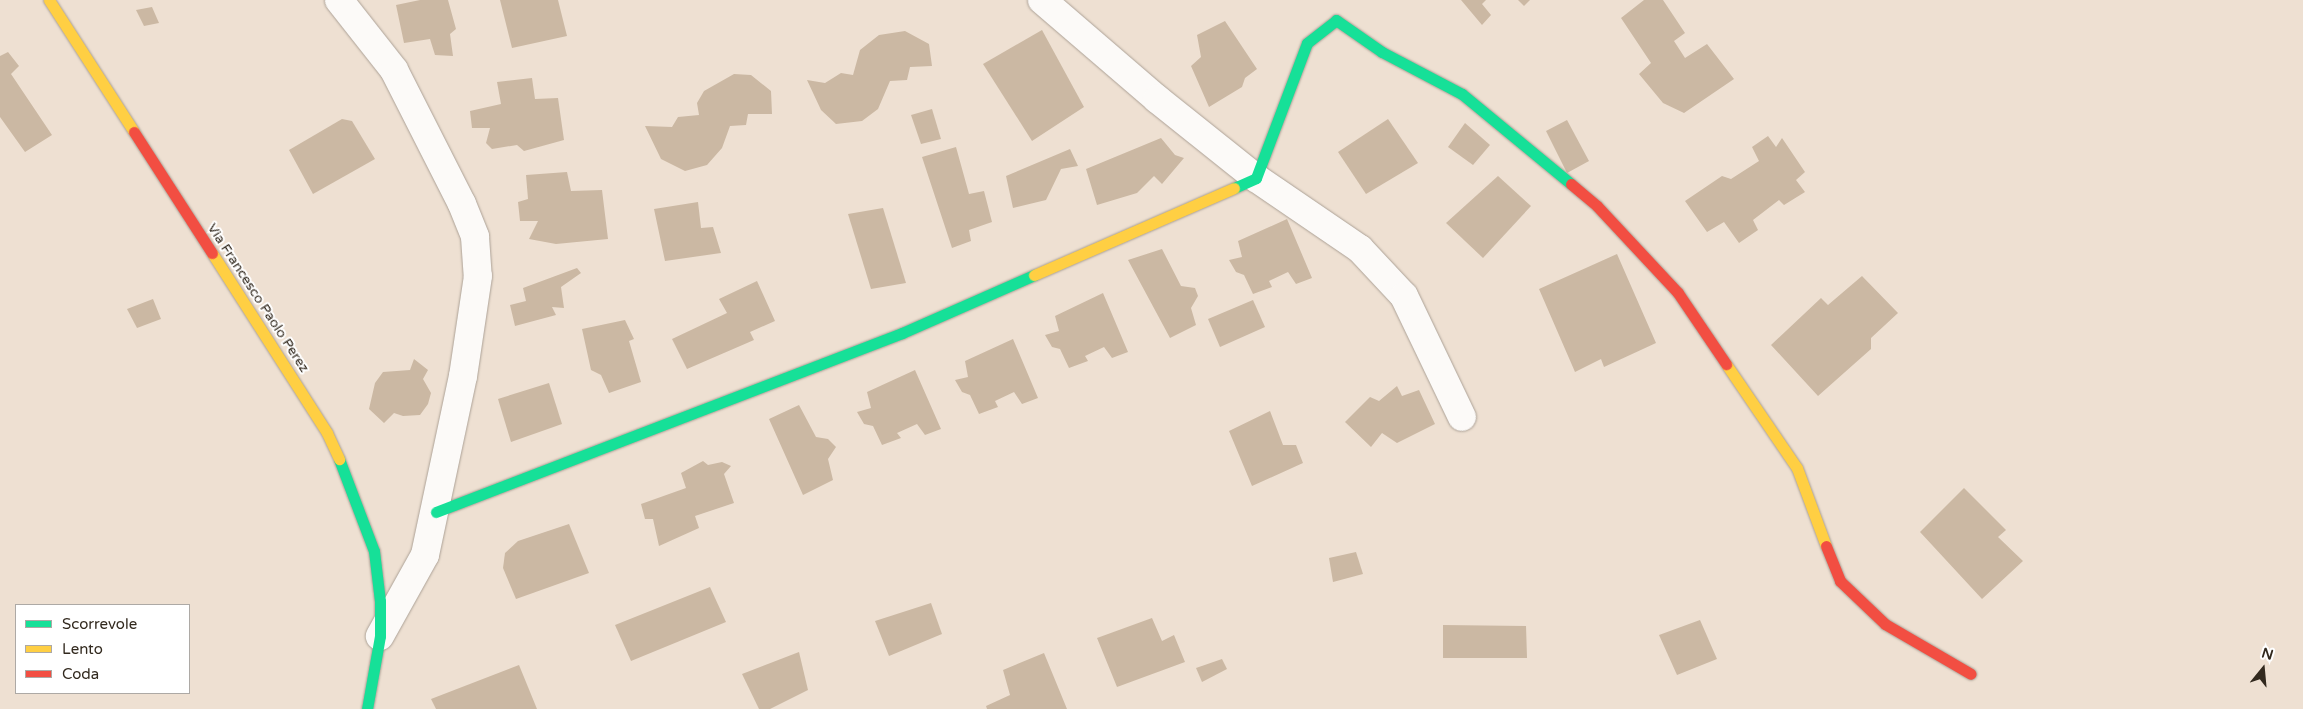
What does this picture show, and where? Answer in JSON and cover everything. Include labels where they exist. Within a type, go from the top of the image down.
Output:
[{"type":"street","name":"Via Francesco Paolo Perez","points":[[49,0],[327,433],[355,496],[374,551],[380,636],[367,709]]},
{"type":"street","points":[[339,0],[394,70],[462,204],[475,237],[478,276],[436,512],[424,555],[380,636]]},
{"type":"street","points":[[1042,0],[1157,99],[1256,178],[1360,249],[1404,296],[1462,417]]},
{"type":"street","points":[[436,512],[902,333],[1256,178],[1307,43],[1336,20],[1382,52],[1462,94],[1597,206],[1678,293],[1797,468],[1840,581],[1885,624],[1971,674]]},
{"type":"building","points":[[420,0],[448,0],[456,29],[450,34],[453,56],[435,55],[430,39],[404,43],[396,5]]},
{"type":"building","points":[[500,0],[558,0],[567,36],[512,48]]},
{"type":"building","points":[[1461,0],[1486,0],[1482,4],[1491,15],[1482,25]]},
{"type":"building","points":[[1518,0],[1530,0],[1524,6]]},
{"type":"building","points":[[1644,0],[1663,0],[1685,33],[1674,41],[1685,58],[1707,44],[1734,79],[1684,113],[1663,103],[1639,74],[1651,63],[1621,18]]},
{"type":"building","points":[[152,7],[159,23],[144,26],[136,10]]},
{"type":"building","points":[[1225,21],[1257,69],[1245,78],[1242,87],[1209,107],[1191,66],[1201,57],[1197,35]]},
{"type":"building","points":[[1042,30],[1084,107],[1032,141],[983,64]]},
{"type":"building","points":[[905,31],[929,44],[932,66],[910,67],[907,80],[890,81],[878,109],[862,121],[836,124],[821,110],[807,80],[825,83],[841,73],[853,75],[860,50],[879,35]]},
{"type":"building","points":[[8,52],[19,66],[11,74],[52,135],[25,152],[0,117],[0,56]]},
{"type":"building","points":[[734,74],[751,75],[771,91],[772,114],[748,114],[746,125],[730,126],[722,148],[707,165],[685,171],[661,159],[645,126],[672,127],[678,117],[699,115],[697,103],[704,91]]},
{"type":"building","points":[[532,78],[535,99],[558,98],[564,140],[524,151],[517,145],[492,149],[486,143],[490,128],[472,128],[470,111],[501,104],[497,82]]},
{"type":"building","points":[[932,109],[941,139],[921,144],[911,115]]},
{"type":"building","points":[[342,119],[352,121],[375,159],[313,194],[289,150]]},
{"type":"building","points":[[1388,119],[1418,163],[1366,194],[1338,152]]},
{"type":"building","points":[[1567,120],[1589,161],[1567,173],[1546,131]]},
{"type":"building","points":[[1465,123],[1490,145],[1473,165],[1448,147]]},
{"type":"building","points":[[1768,136],[1776,147],[1782,138],[1805,172],[1796,180],[1805,192],[1784,205],[1779,200],[1753,220],[1758,230],[1739,243],[1724,222],[1707,232],[1685,201],[1722,176],[1731,179],[1759,161],[1752,147]]},
{"type":"building","points":[[1161,138],[1175,155],[1184,158],[1162,184],[1154,176],[1137,193],[1097,205],[1086,169]]},
{"type":"building","points":[[956,147],[969,194],[984,191],[992,222],[969,230],[971,241],[952,248],[922,157]]},
{"type":"building","points":[[1070,149],[1078,166],[1061,169],[1046,200],[1013,208],[1006,176]]},
{"type":"building","points":[[567,172],[571,191],[602,190],[608,239],[556,244],[529,239],[538,221],[520,221],[518,202],[528,199],[526,175]]},
{"type":"building","points":[[1498,176],[1531,206],[1483,258],[1446,223]]},
{"type":"building","points":[[698,202],[701,228],[713,227],[721,253],[665,261],[654,209]]},
{"type":"building","points":[[883,208],[906,283],[871,289],[848,214]]},
{"type":"building","points":[[1287,219],[1312,278],[1296,284],[1288,272],[1269,281],[1272,287],[1253,294],[1244,275],[1236,272],[1229,260],[1242,257],[1238,241]]},
{"type":"building","points":[[1162,249],[1181,286],[1195,288],[1198,296],[1191,308],[1196,325],[1170,338],[1128,260]]},
{"type":"building","points":[[1617,254],[1656,343],[1604,367],[1601,359],[1575,372],[1539,289]]},
{"type":"building","points":[[577,268],[581,273],[561,287],[564,308],[552,307],[556,315],[515,326],[510,305],[526,301],[523,288]]},
{"type":"building","points":[[1862,276],[1898,313],[1871,338],[1871,349],[1818,396],[1771,345],[1821,298],[1828,305]]},
{"type":"building","points":[[757,281],[775,321],[750,332],[754,340],[687,369],[672,339],[727,313],[719,299]]},
{"type":"building","points":[[1103,293],[1128,352],[1112,358],[1104,347],[1085,356],[1088,361],[1069,368],[1060,349],[1052,347],[1045,335],[1059,331],[1055,316]]},
{"type":"building","points":[[153,299],[161,319],[137,328],[127,309]]},
{"type":"building","points":[[1253,300],[1265,327],[1220,347],[1208,319]]},
{"type":"building","points":[[625,320],[634,339],[629,341],[641,382],[609,393],[601,375],[591,370],[582,329]]},
{"type":"building","points":[[1013,339],[1038,398],[1022,404],[1014,392],[995,401],[998,407],[979,414],[970,395],[962,392],[955,380],[968,377],[965,361]]},
{"type":"building","points":[[414,359],[428,370],[423,379],[431,393],[428,404],[420,415],[403,416],[394,413],[384,423],[369,409],[375,383],[383,372],[410,370]]},
{"type":"building","points":[[915,370],[941,429],[925,435],[917,424],[897,433],[901,438],[882,445],[873,426],[864,424],[857,412],[871,408],[867,392]]},
{"type":"building","points":[[549,383],[562,424],[511,442],[498,399]]},
{"type":"building","points":[[1397,386],[1402,396],[1419,390],[1435,424],[1397,443],[1382,433],[1371,447],[1345,422],[1370,397],[1379,401]]},
{"type":"building","points":[[799,405],[816,437],[828,439],[836,447],[828,459],[833,480],[803,495],[769,419]]},
{"type":"building","points":[[1270,411],[1283,445],[1296,445],[1303,463],[1252,486],[1229,431]]},
{"type":"building","points":[[703,461],[708,465],[722,462],[731,466],[724,474],[734,503],[695,516],[699,528],[659,546],[653,519],[645,519],[641,504],[686,488],[681,473]]},
{"type":"building","points":[[1964,488],[2006,530],[1998,537],[2023,561],[1982,599],[1920,532]]},
{"type":"building","points":[[569,524],[589,573],[516,599],[503,568],[505,553],[518,541]]},
{"type":"building","points":[[1356,552],[1363,574],[1333,582],[1329,558]]},
{"type":"building","points":[[710,587],[726,622],[631,661],[615,625]]},
{"type":"building","points":[[931,603],[942,634],[889,656],[875,621]]},
{"type":"building","points":[[1152,618],[1162,641],[1174,635],[1185,662],[1117,687],[1097,638]]},
{"type":"building","points":[[1700,620],[1717,659],[1677,675],[1659,635]]},
{"type":"building","points":[[1443,625],[1526,626],[1527,658],[1443,658]]},
{"type":"building","points":[[799,652],[808,690],[770,709],[759,709],[742,674]]},
{"type":"building","points":[[1044,653],[1067,709],[987,709],[986,706],[1010,695],[1003,670]]},
{"type":"building","points":[[1222,659],[1227,669],[1202,682],[1196,668]]},
{"type":"building","points":[[519,665],[537,709],[436,709],[431,699]]},
{"type":"traffic: fast","points":[[1234,188],[1256,178],[1307,43],[1336,20],[1382,52],[1462,94],[1571,184]]},
{"type":"traffic: fast","points":[[436,512],[902,333],[1034,275]]},
{"type":"traffic: fast","points":[[339,459],[374,551],[380,601],[380,636],[367,709]]},
{"type":"traffic: slow","points":[[49,0],[134,132]]},
{"type":"traffic: slow","points":[[1034,275],[1234,188]]},
{"type":"traffic: slow","points":[[212,253],[327,433],[339,459]]},
{"type":"traffic: slow","points":[[1726,364],[1797,468],[1826,546]]},
{"type":"traffic: jam","points":[[134,132],[212,253]]},
{"type":"traffic: jam","points":[[1571,184],[1597,206],[1678,293],[1726,364]]},
{"type":"traffic: jam","points":[[1826,546],[1840,581],[1885,624],[1971,674]]}]
